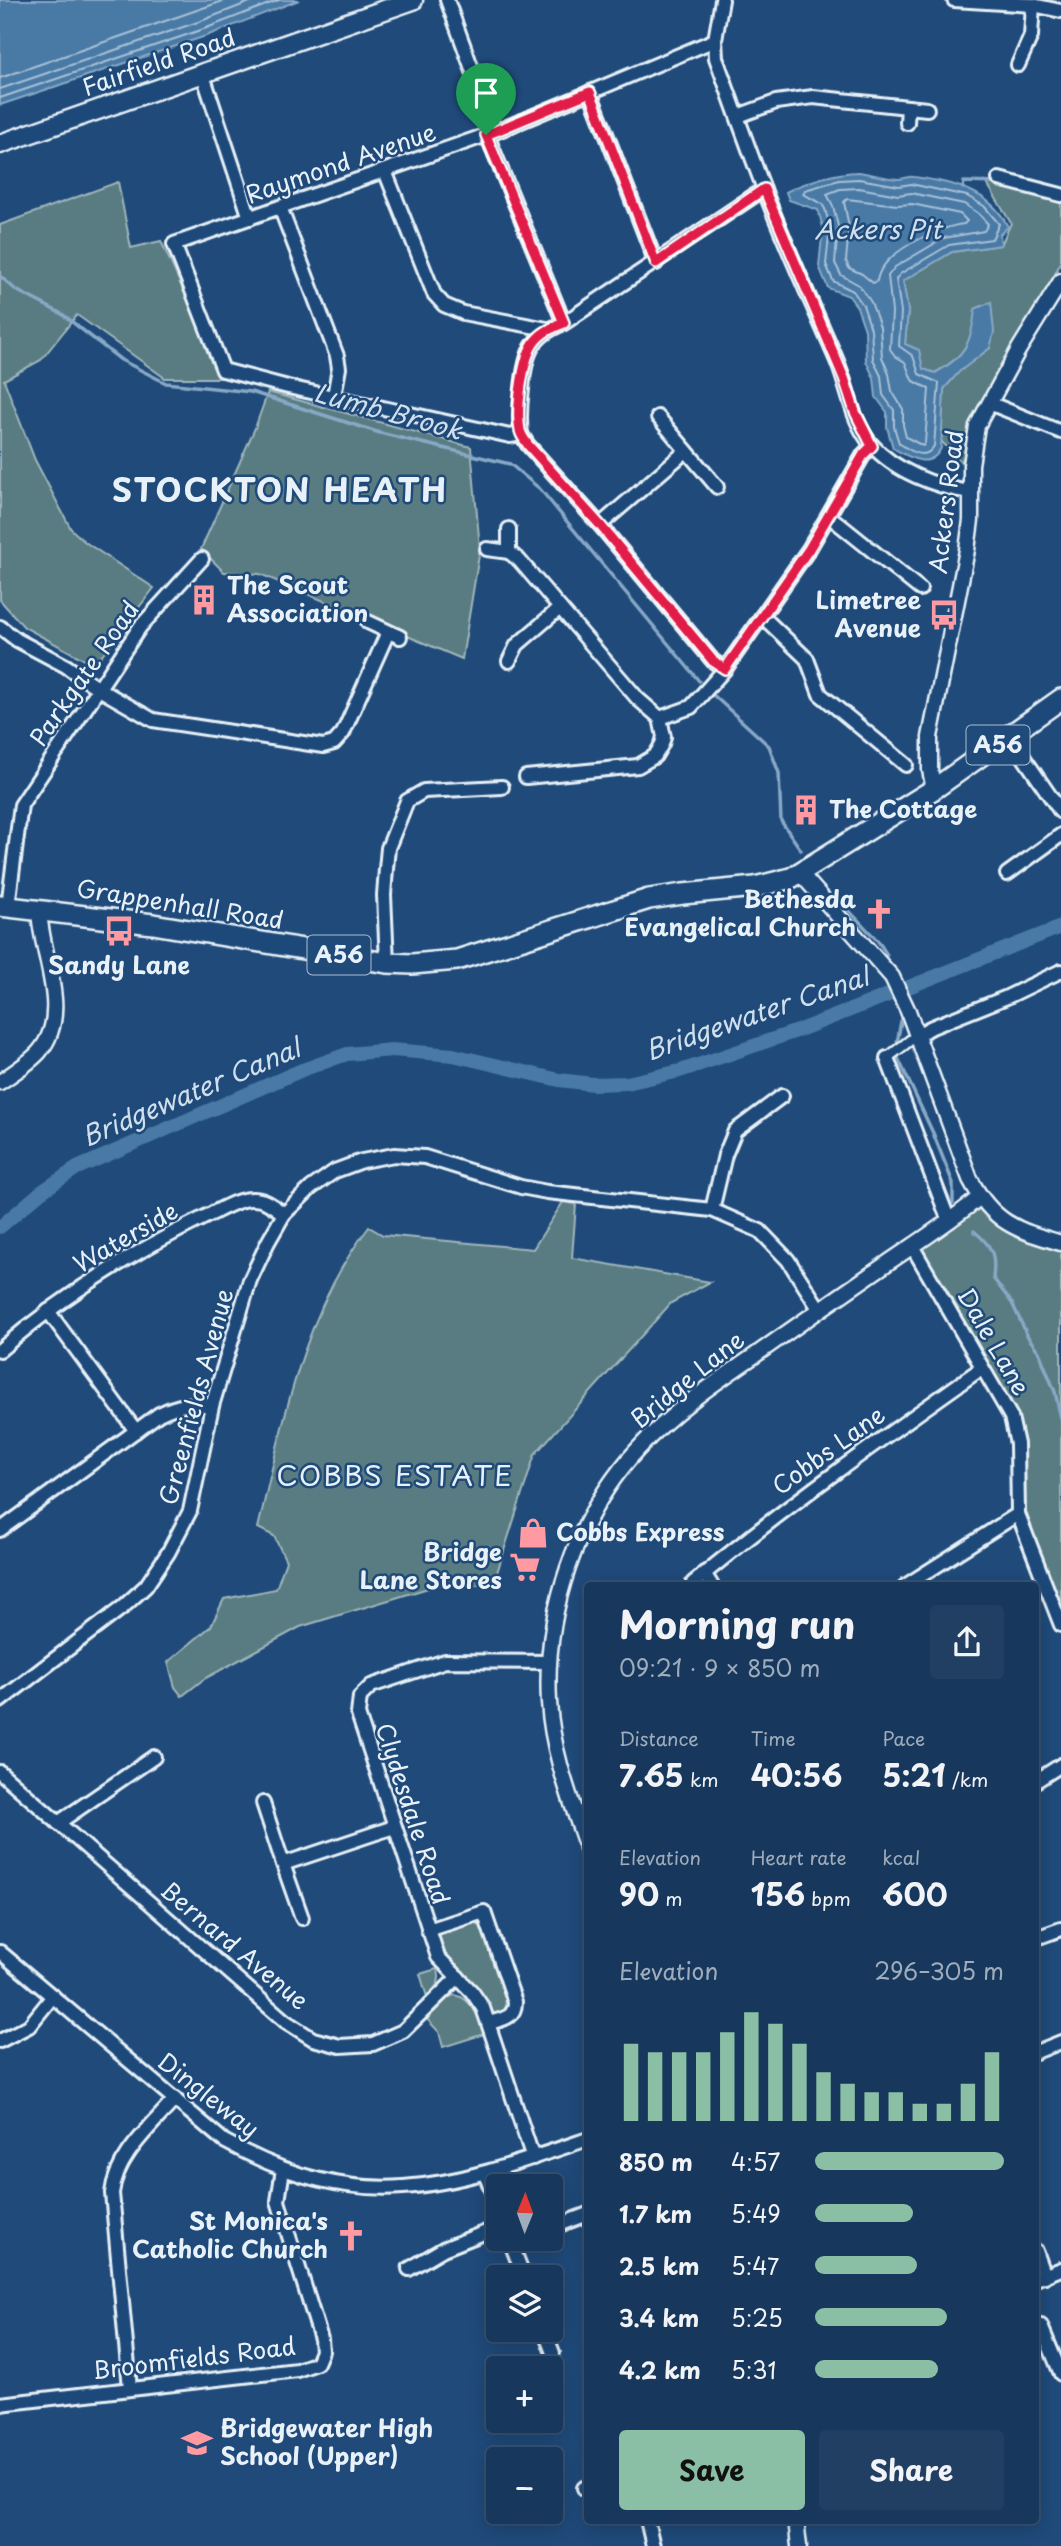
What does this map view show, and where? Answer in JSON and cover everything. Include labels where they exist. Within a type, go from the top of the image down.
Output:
[{"type":"main road","name":"Fairfield Road","points":[[0,144],[413,0]]},
{"type":"main road","name":"A56","points":[[801,874],[934,789],[1061,699]]},
{"type":"main road","name":"Grappenhall Road","points":[[4,906],[191,930],[412,964],[457,960],[649,900],[755,887],[777,883],[801,874]]},
{"type":"street","points":[[447,0],[491,134],[564,323]]},
{"type":"street","points":[[722,0],[715,40],[716,58],[764,189],[844,378],[855,412],[872,446],[902,469],[941,486],[970,492]]},
{"type":"street","points":[[954,0],[1041,4],[1061,11]]},
{"type":"street","points":[[1018,65],[1041,4]]},
{"type":"street","name":"Raymond Avenue","points":[[334,396],[223,370],[174,244],[491,134],[715,40]]},
{"type":"street","points":[[203,75],[250,218]]},
{"type":"street","points":[[590,92],[656,263]]},
{"type":"street","points":[[738,116],[776,102],[813,97],[927,109]]},
{"type":"street","points":[[907,122],[908,107]]},
{"type":"street","points":[[385,171],[434,294],[444,305],[463,313],[547,329]]},
{"type":"street","points":[[999,178],[1061,195]]},
{"type":"street","points":[[725,669],[713,661],[600,525],[528,445],[521,434],[519,420],[525,362],[533,344],[547,329],[564,323],[764,189]]},
{"type":"street","points":[[280,207],[337,356],[339,368],[334,396],[496,434],[521,434]]},
{"type":"street","name":"Ackers Road","points":[[934,789],[929,760],[930,737],[967,550],[971,520],[973,446],[978,426],[1061,281]]},
{"type":"street","points":[[989,403],[1061,432]]},
{"type":"street","points":[[658,417],[717,487]]},
{"type":"street","points":[[660,718],[691,707],[725,669],[829,516],[864,454],[872,446]]},
{"type":"street","points":[[600,525],[685,451]]},
{"type":"street","points":[[829,516],[920,589]]},
{"type":"street","points":[[509,529],[509,552]]},
{"type":"street","points":[[487,549],[509,552],[519,559],[638,699],[660,718],[664,737],[655,756],[638,766],[526,776]]},
{"type":"street","name":"Parkgate Road","points":[[4,906],[21,805],[141,627],[202,559]]},
{"type":"street","points":[[509,660],[517,645],[559,608]]},
{"type":"street","points":[[762,616],[807,659],[820,694],[906,765]]},
{"type":"street","points":[[0,627],[99,690],[153,720],[323,746],[334,743],[343,733],[394,634],[368,622]]},
{"type":"street","points":[[1009,737],[1061,812]]},
{"type":"street","points":[[387,962],[388,848],[407,801],[424,791],[502,787]]},
{"type":"street","points":[[1007,874],[1061,835]]},
{"type":"street","points":[[801,874],[887,969],[917,1035],[970,1179],[980,1197],[993,1214],[1012,1226],[1061,1243]]},
{"type":"street","points":[[0,1082],[39,1052],[52,1027],[55,1013],[53,992],[41,935],[39,909]]},
{"type":"street","points":[[949,1221],[887,1058],[932,1027],[1007,997],[1061,971]]},
{"type":"street","points":[[712,1210],[725,1156],[735,1131],[782,1096]]},
{"type":"street","name":"Greenfields Avenue","points":[[0,1701],[123,1607],[146,1586],[190,1511],[212,1406],[250,1280],[284,1214],[311,1188],[335,1171],[362,1161],[394,1155],[425,1157],[521,1187],[547,1192],[712,1210],[760,1231],[788,1260],[820,1310]]},
{"type":"street","name":"Bridge Lane","points":[[584,1838],[558,1753],[549,1705],[548,1662],[556,1604],[572,1555],[613,1481],[637,1450],[700,1393],[980,1197]]},
{"type":"street","name":"Waterside","points":[[0,1350],[48,1311],[110,1269],[184,1227],[248,1199],[261,1199],[284,1214]]},
{"type":"street","name":"Dale Lane","points":[[912,1246],[1016,1430],[1018,1514],[1038,1582]]},
{"type":"street","points":[[48,1311],[136,1431]]},
{"type":"street","name":"Cobbs Lane","points":[[693,1582],[828,1477],[982,1368]]},
{"type":"street","points":[[0,1530],[159,1413],[190,1402],[212,1406]]},
{"type":"street","points":[[911,1582],[1018,1514]]},
{"type":"street","points":[[704,1573],[710,1582]]},
{"type":"street","name":"Dale Lane","points":[[1042,1596],[1061,1625]]},
{"type":"street","name":"Clydesdale Road","points":[[533,2158],[489,2023],[472,1992],[438,1957],[358,1714],[360,1697],[371,1686],[445,1661],[548,1662]]},
{"type":"street","points":[[58,1823],[154,1757]]},
{"type":"street","points":[[1039,1779],[1061,1765]]},
{"type":"street","name":"Bernard Avenue","points":[[0,1772],[285,2021],[313,2039],[340,2046],[373,2044],[403,2031],[458,1977]]},
{"type":"street","points":[[263,1803],[302,1917]]},
{"type":"street","points":[[283,1864],[394,1827]]},
{"type":"street","name":"Clydesdale Road","points":[[428,1930],[484,1912],[515,2002],[515,2010],[511,2016],[489,2023]]},
{"type":"street","points":[[1039,1937],[1061,1928]]},
{"type":"street","name":"Dingleway","points":[[0,1952],[224,2141],[283,2169],[322,2181],[362,2188],[395,2189],[453,2182],[584,2140]]},
{"type":"street","points":[[0,2041],[29,2026],[53,1996]]},
{"type":"street","points":[[1039,2051],[1061,2042]]},
{"type":"street","points":[[130,2388],[112,2193],[113,2178],[119,2165],[175,2099]]},
{"type":"street","name":"Broomfields Road","points":[[0,2404],[310,2367],[319,2359],[322,2351],[321,2339],[278,2201],[283,2169]]},
{"type":"street","points":[[564,2223],[584,2216]]},
{"type":"street","points":[[409,2269],[443,2249],[486,2232]]},
{"type":"street","points":[[1040,2277],[1061,2269]]},
{"type":"street","points":[[1039,2327],[1041,2326],[1061,2374]]},
{"type":"street","points":[[548,2342],[552,2353]]},
{"type":"street","points":[[648,2524],[653,2546]]},
{"type":"street","points":[[796,2524],[799,2546]]},
{"type":"green space","points":[[118,182],[131,248],[161,241],[223,378],[165,378],[77,315],[41,360],[4,380],[35,460],[71,529],[85,542],[154,588],[94,665],[24,627],[0,600],[0,225]]},
{"type":"green space","points":[[986,182],[1061,203],[1061,262],[961,462],[941,441],[944,389],[958,372],[990,348],[991,303],[976,309],[972,331],[965,347],[954,361],[935,373],[923,369],[905,344],[908,311],[903,281],[952,252],[1001,245],[1011,223]]},
{"type":"green space","points":[[268,392],[471,447],[480,549],[462,659],[260,574],[224,572],[201,549],[255,428]]},
{"type":"green space","points":[[980,1197],[1061,1243],[1061,1625],[1018,1514],[1016,1430],[912,1246]]},
{"type":"green space","points":[[563,1202],[576,1204],[572,1258],[710,1282],[671,1303],[535,1454],[493,1585],[438,1585],[300,1627],[204,1679],[182,1696],[175,1687],[168,1662],[211,1626],[224,1599],[276,1589],[286,1561],[274,1536],[258,1528],[286,1410],[311,1333],[327,1296],[346,1260],[369,1227],[383,1235],[533,1249]]},
{"type":"green space","points":[[472,1922],[482,1928],[506,1997],[505,2010],[495,2015],[481,1992],[443,1950],[437,1936]]},
{"type":"green space","points":[[437,1969],[439,1981],[427,1997],[420,1974]]},
{"type":"green space","points":[[455,1995],[470,2004],[484,2034],[443,2047],[439,2032],[426,2018],[446,1998]]},
{"type":"water","points":[[0,0],[299,0],[206,36],[0,105]]},
{"type":"water","name":"Ackers Pit","points":[[859,172],[898,179],[928,179],[956,185],[981,196],[991,204],[1008,227],[1000,234],[1001,245],[952,252],[903,281],[908,311],[905,344],[919,350],[923,369],[935,373],[953,361],[965,347],[972,331],[975,309],[991,302],[994,332],[990,348],[959,372],[944,389],[941,448],[931,459],[912,458],[893,448],[887,427],[887,412],[876,397],[874,378],[866,361],[865,330],[857,307],[849,296],[828,288],[819,266],[823,227],[818,210],[789,200],[786,192],[822,178]]},
{"type":"waterway","points":[[963,188],[964,182],[998,183]]},
{"type":"waterway","name":"Lumb Brook","points":[[0,276],[16,290],[62,314],[121,360],[166,383],[251,392],[380,433],[510,464],[540,489],[699,681]]},
{"type":"waterway","name":"Lumb Brook","points":[[711,693],[769,746],[779,773],[781,821],[801,850]]},
{"type":"waterway","points":[[833,894],[878,941],[887,955]]},
{"type":"waterway","name":"Bridgewater Canal","points":[[0,1227],[41,1192],[77,1168],[302,1070],[347,1054],[392,1050],[453,1055],[559,1080],[593,1084],[627,1083],[680,1071],[797,1031],[1061,927]]},
{"type":"waterway","name":"Lumb Brook","points":[[901,1021],[897,1043],[898,1058],[953,1183],[953,1203]]},
{"type":"waterway","name":"Lumb Brook","points":[[974,1231],[989,1246],[994,1263],[993,1278],[1012,1303],[1028,1337],[1039,1352],[1055,1392],[1061,1418]]},
{"type":"place","name":"The Scout Association","points":[[204,600]]},
{"type":"place","name":"Limetree Avenue","points":[[944,615]]},
{"type":"place","name":"The Cottage","points":[[806,810]]},
{"type":"place","name":"Bethesda Evangelical Church","points":[[879,914]]},
{"type":"place","name":"Sandy Lane","points":[[119,931]]},
{"type":"place","name":"Cobbs Express","points":[[533,1533]]},
{"type":"place","name":"Bridge Lane Stores","points":[[525,1567]]},
{"type":"place","name":"St Monica's Catholic Church","points":[[351,2236]]},
{"type":"place","name":"Bridgewater High School (Upper)","points":[[197,2443]]},
{"type":"district","name":"STOCKTON HEATH","points":[[280,491]]},
{"type":"district","name":"COBBS ESTATE","points":[[395,1476]]},
{"type":"route","points":[[590,92],[656,263],[764,189],[844,378],[855,412],[872,446],[864,454],[809,549],[725,669],[713,661],[521,434],[519,420],[525,362],[533,344],[547,329],[564,323],[486,135],[590,92]]}]
